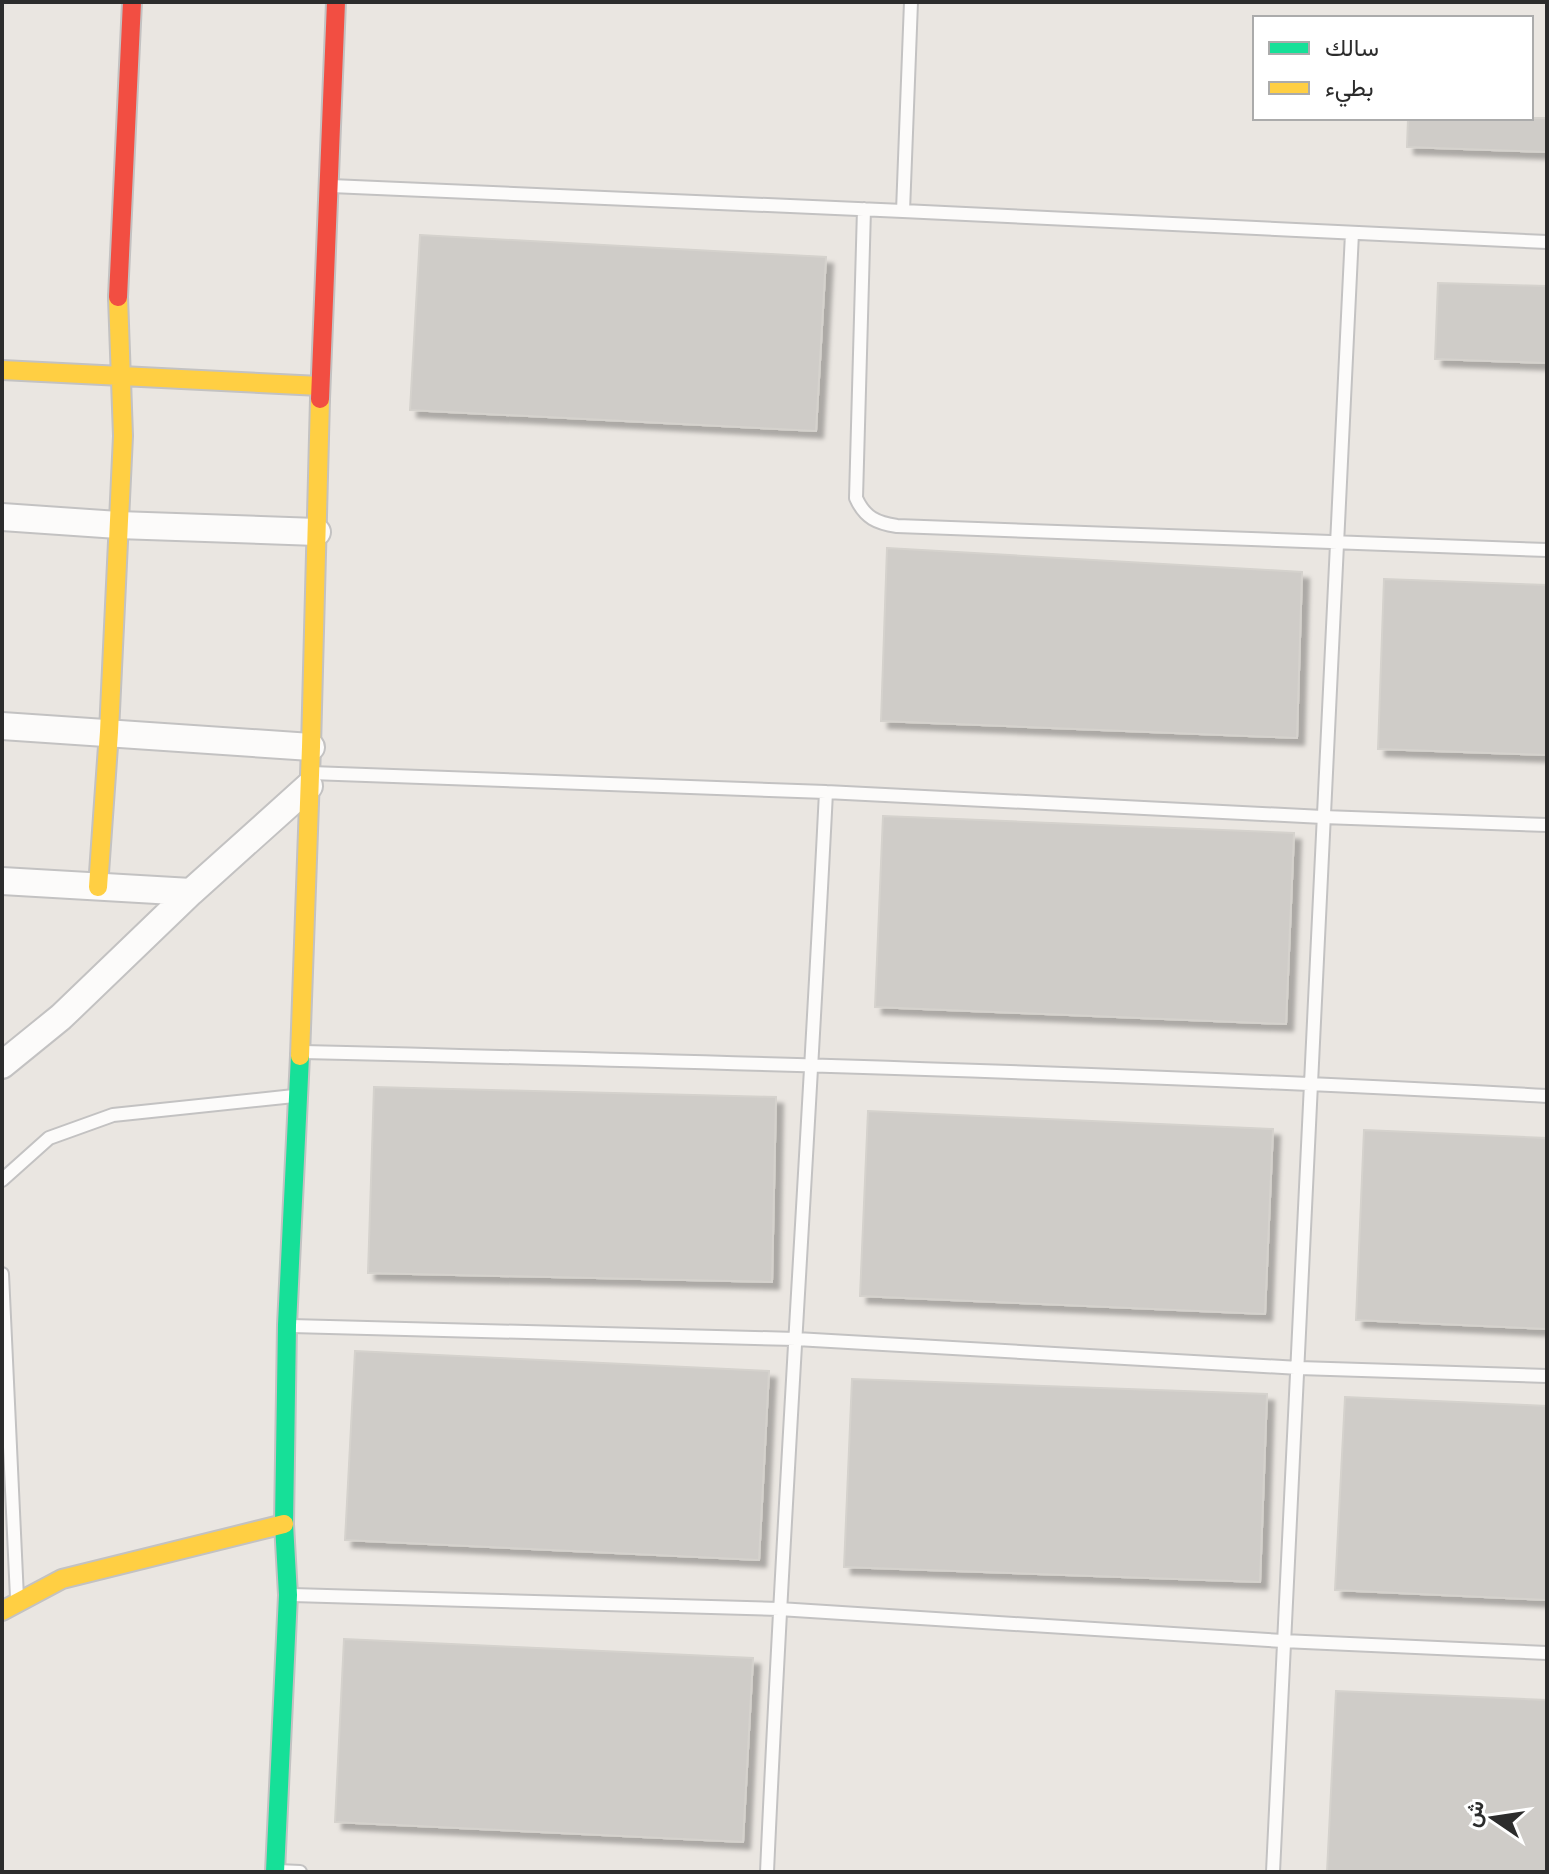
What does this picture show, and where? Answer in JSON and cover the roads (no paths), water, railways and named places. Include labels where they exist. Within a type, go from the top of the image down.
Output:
[{"type":"street","points":[[98,887],[109,732],[123,436],[118,287],[132,2]]},
{"type":"street","points":[[275,1871],[288,1595],[284,1524],[287,1325],[300,1052],[320,386],[336,2]]},
{"type":"street","points":[[2,370],[320,386]]},
{"type":"street","points":[[2,517],[118,525],[317,532]]},
{"type":"street","points":[[2,726],[311,747]]},
{"type":"street","points":[[2,1065],[61,1017],[309,780]]},
{"type":"street","points":[[2,881],[191,892]]},
{"type":"street","points":[[10,1606],[62,1579],[284,1524]]},
{"type":"lane","points":[[903,211],[911,2]]},
{"type":"lane","points":[[328,186],[1547,242]]},
{"type":"lane","points":[[864,209],[856,498],[861,510],[871,519],[897,526],[1547,550]]},
{"type":"lane","points":[[1273,1872],[1352,233]]},
{"type":"lane","points":[[309,780],[826,792],[1547,825]]},
{"type":"lane","points":[[767,1872],[826,792]]},
{"type":"lane","points":[[300,1052],[812,1064],[1312,1083],[1547,1096]]},
{"type":"lane","points":[[2,1180],[49,1138],[113,1115],[297,1096]]},
{"type":"lane","points":[[2,1274],[10,1606]]},
{"type":"lane","points":[[287,1325],[796,1339],[1299,1368],[1547,1376]]},
{"type":"lane","points":[[288,1595],[779,1609],[1283,1641],[1547,1653]]},
{"type":"lane","points":[[275,1871],[300,1872]]}]
